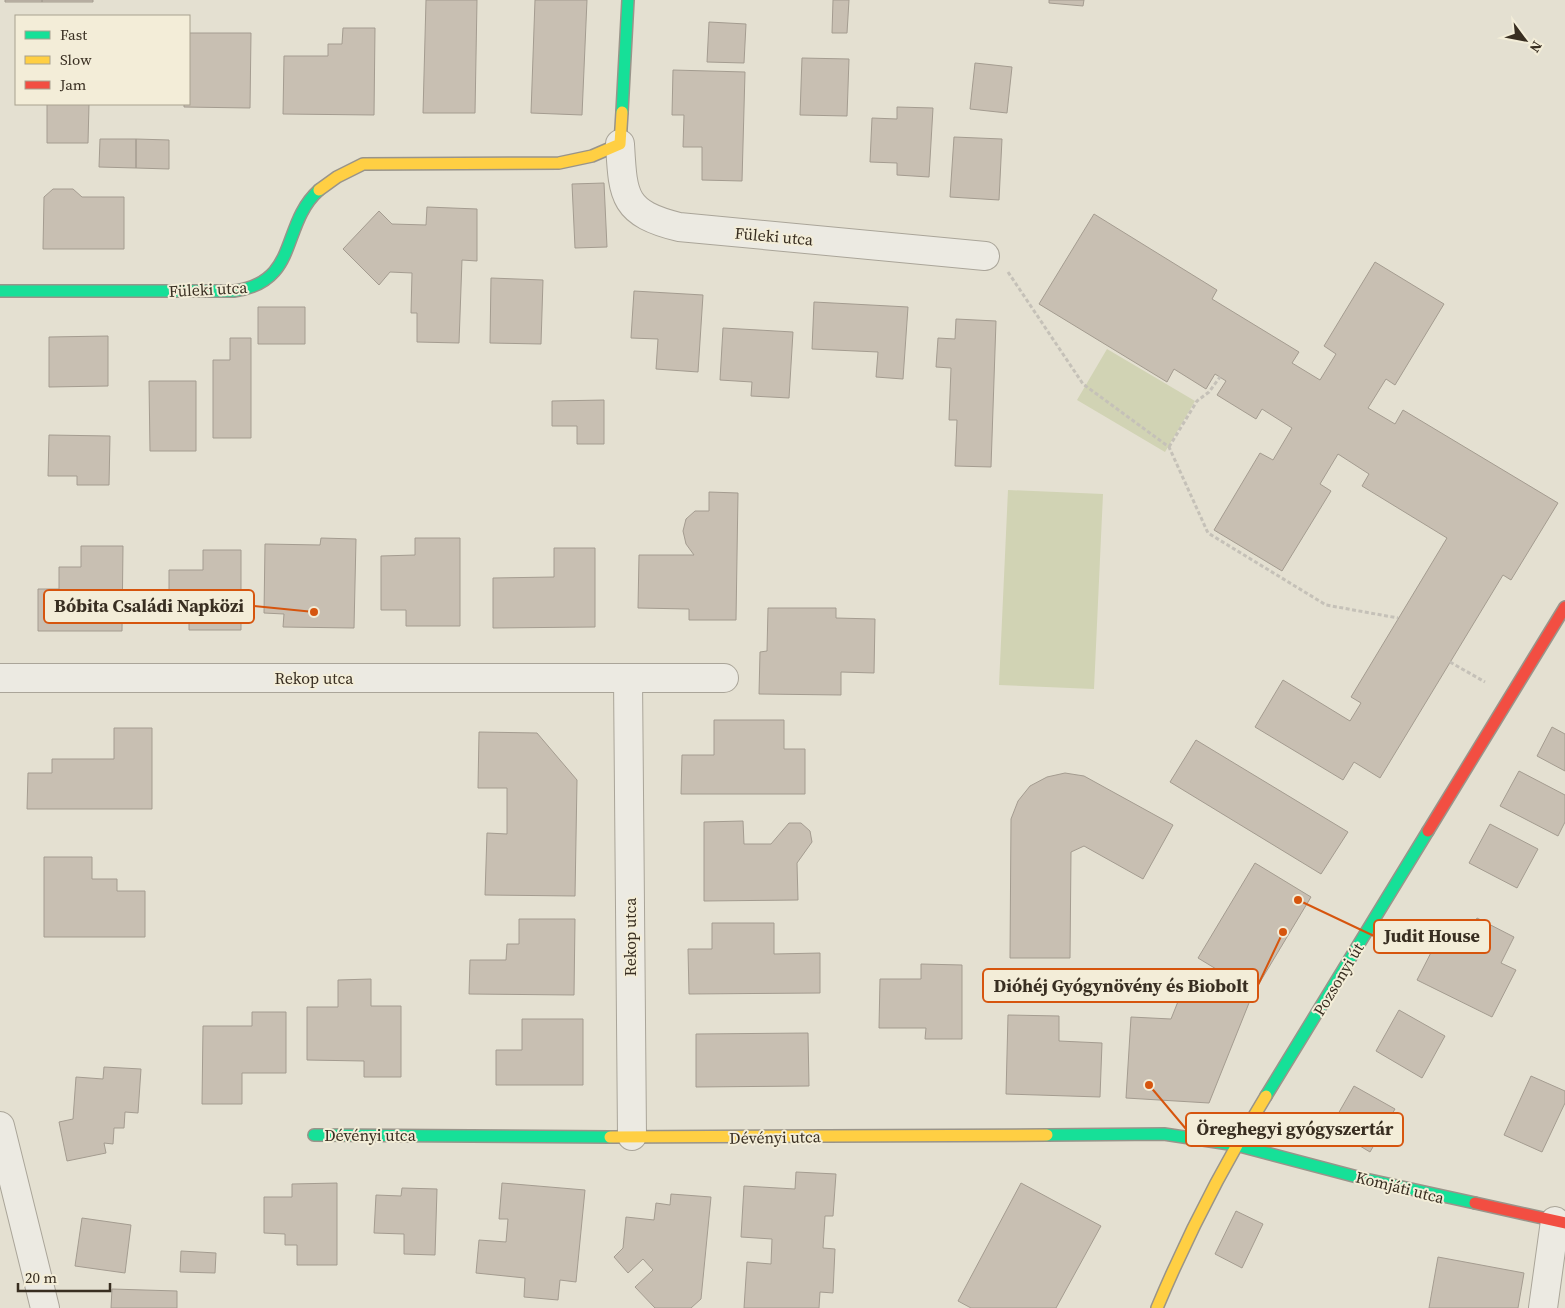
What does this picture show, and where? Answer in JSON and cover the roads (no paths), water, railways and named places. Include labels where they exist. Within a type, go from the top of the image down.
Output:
[{"type":"street","name":"Füleki utca","points":[[628,0],[620,144],[622,184],[632,205],[653,220],[679,227],[986,256]]},
{"type":"street","name":"Füleki utca","points":[[0,291],[234,291],[258,286],[273,274],[285,256],[304,209],[317,192],[339,174],[363,164],[559,163],[592,156],[620,144]]},
{"type":"street","name":"Pozsonyi út","points":[[1157,1308],[1184,1243],[1236,1145],[1562,620]]},
{"type":"street","name":"Rekop utca","points":[[0,678],[724,678]]},
{"type":"street","name":"Rekop utca","points":[[628,678],[632,1136]]},
{"type":"street","points":[[0,1126],[45,1308]]},
{"type":"street","name":"Dévényi utca","points":[[314,1135],[704,1138],[1164,1134],[1236,1145]]},
{"type":"street","name":"Komjáti utca","points":[[1236,1145],[1364,1179],[1560,1222]]},
{"type":"street","points":[[1542,1308],[1560,1222]]},
{"type":"place","name":"Bóbita Családi Napközi","points":[[314,612]]},
{"type":"place","name":"Judit House","points":[[1298,900]]},
{"type":"place","name":"Dióhéj Gyógynövény és Biobolt","points":[[1283,932]]},
{"type":"place","name":"Öreghegyi gyógyszertár","points":[[1149,1085]]}]
